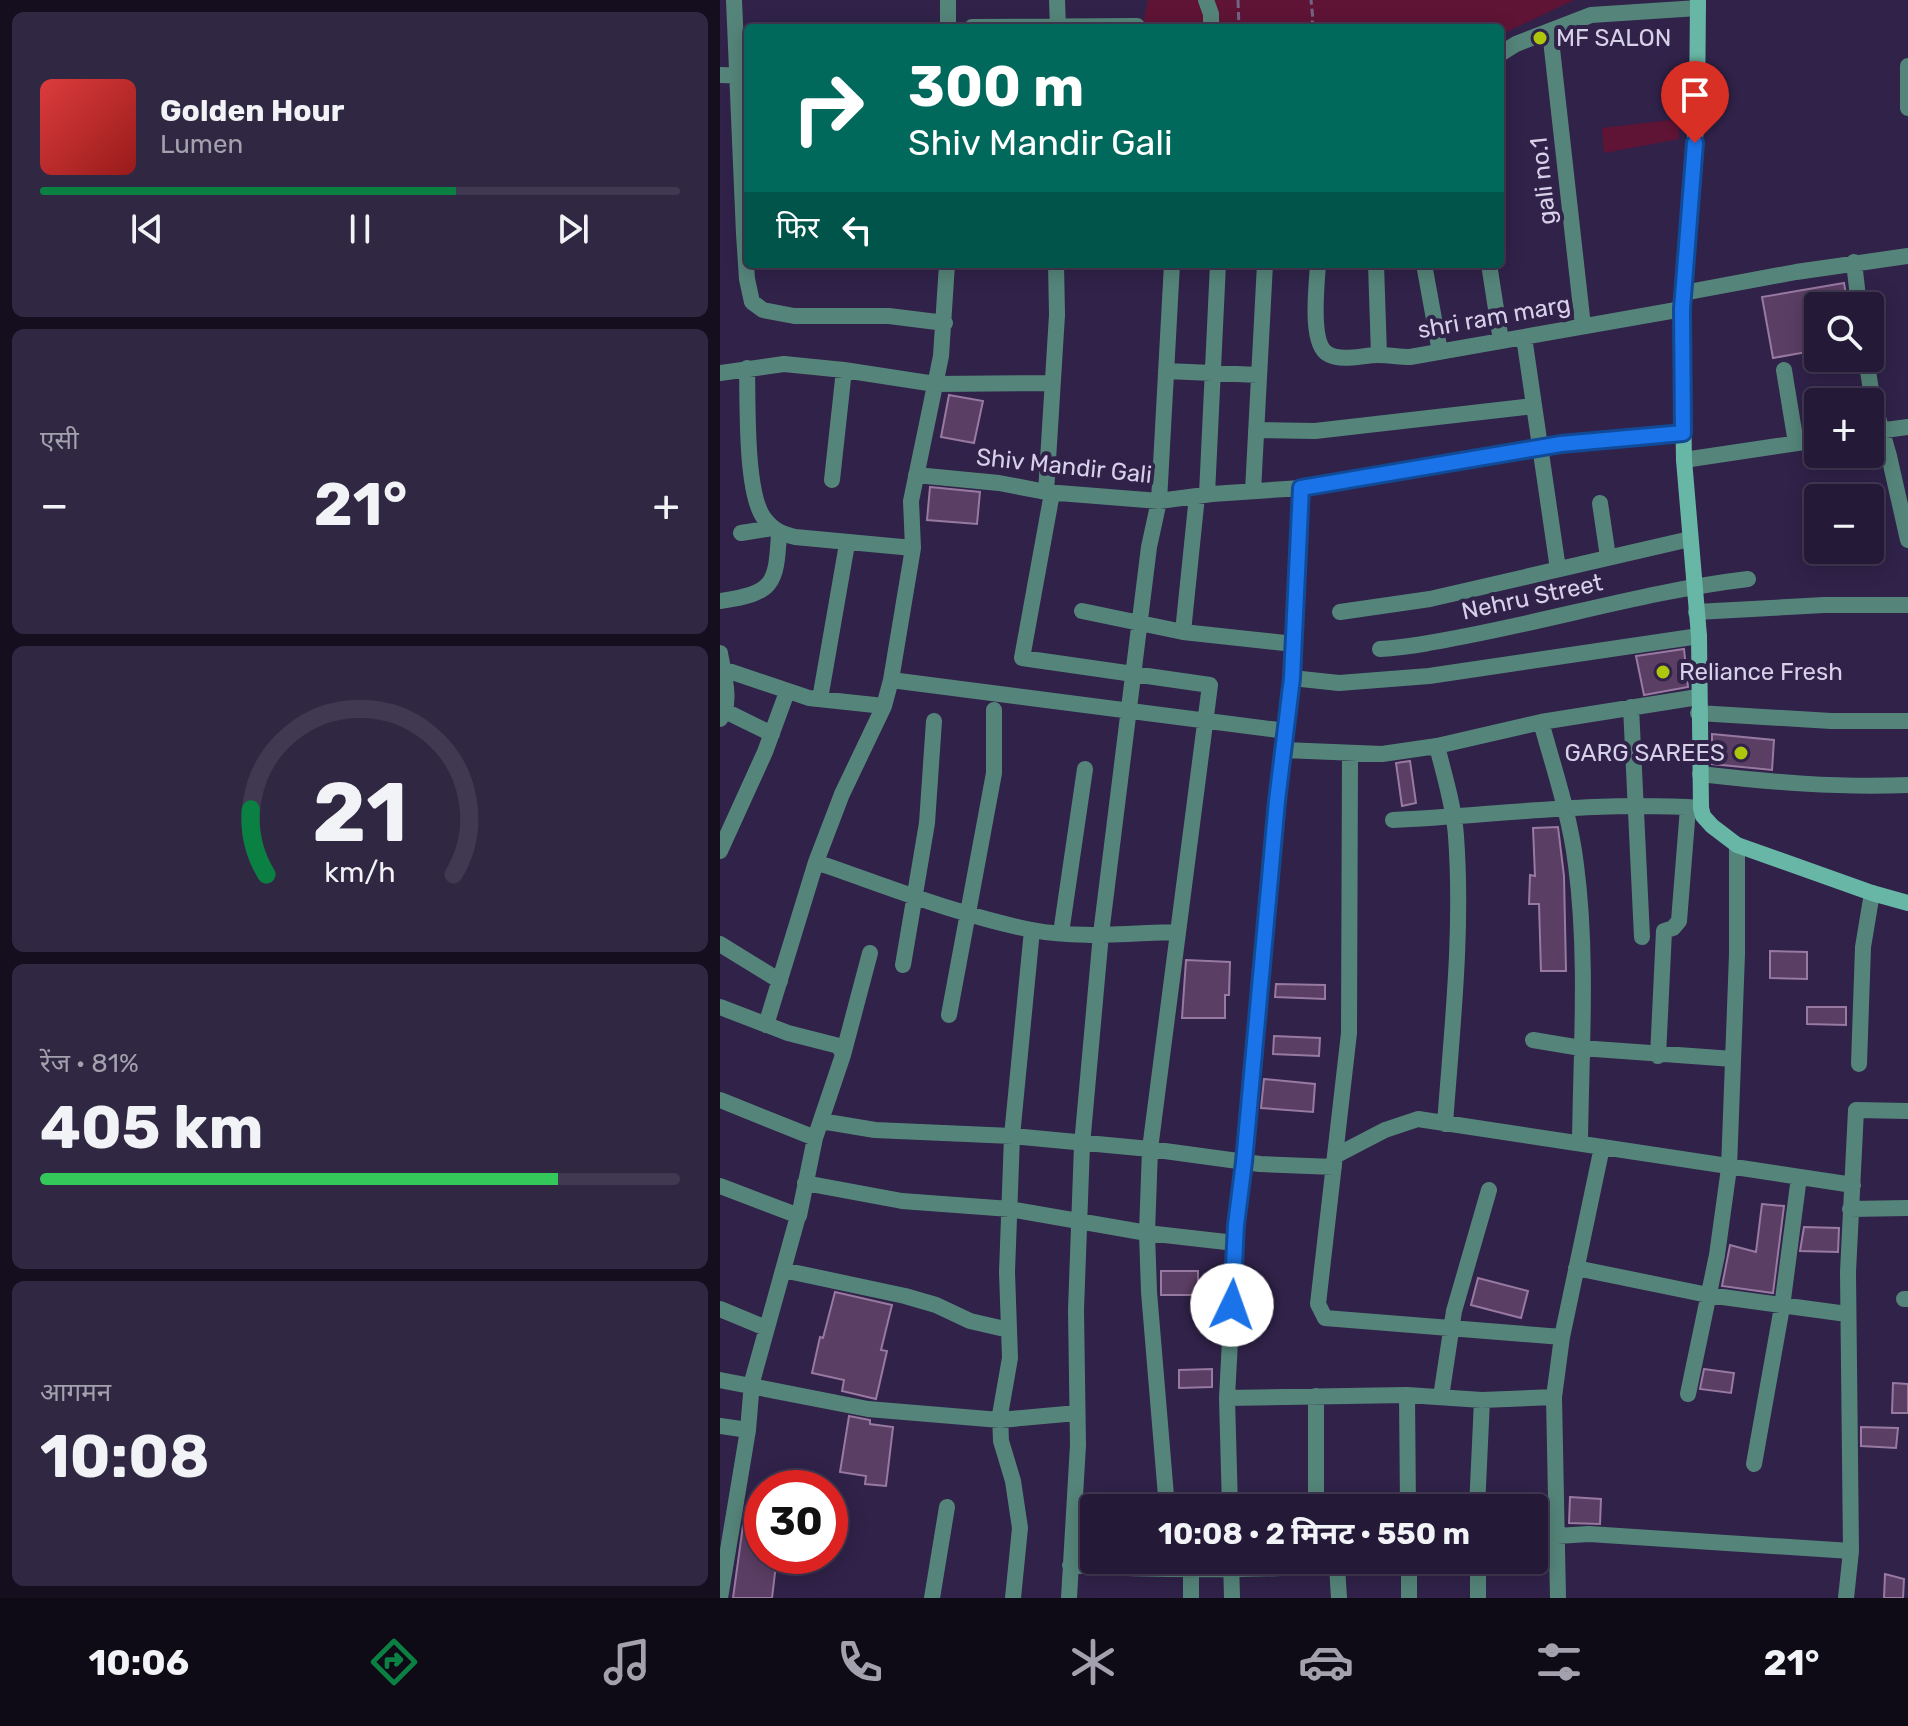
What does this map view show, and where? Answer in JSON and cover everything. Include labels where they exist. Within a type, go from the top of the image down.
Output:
[{"type":"street","points":[[734,0],[744,232]]},
{"type":"street","points":[[948,0],[948,24]]},
{"type":"street","points":[[1057,0],[1058,24]]},
{"type":"street","points":[[1206,0],[1211,24]]},
{"type":"street","points":[[1504,52],[1591,15],[1698,4],[1697,113],[1682,301],[1684,460],[1699,636],[1700,774],[1679,921],[1673,928],[1664,931],[1658,1056]]},
{"type":"street","name":"gali no.1","points":[[1550,31],[1583,326]]},
{"type":"street","points":[[1908,66],[1908,108]]},
{"type":"street","name":"shri ram marg","points":[[1318,268],[1316,325],[1319,344],[1328,354],[1410,357],[1583,326],[1854,262],[1908,256]]},
{"type":"street","points":[[1854,262],[1857,292]]},
{"type":"street","points":[[748,268],[752,302],[763,310],[794,316],[889,316],[945,323]]},
{"type":"street","points":[[766,1025],[816,862],[842,794],[884,706],[891,680],[913,548],[911,501],[945,323],[947,268]]},
{"type":"street","points":[[1056,268],[1057,315],[1049,492],[1022,658],[1210,685],[1150,1149],[1147,1233],[1149,1292],[1166,1494]]},
{"type":"street","points":[[1069,1598],[1077,1413],[1076,1310],[1082,1145],[1101,934],[1149,547],[1159,501],[1172,268]]},
{"type":"street","points":[[1183,632],[1202,495],[1213,373],[1218,268]]},
{"type":"street","points":[[1253,491],[1265,268]]},
{"type":"street","points":[[1376,268],[1379,355]]},
{"type":"street","points":[[1425,268],[1440,352]]},
{"type":"street","points":[[1490,268],[1501,341]]},
{"type":"street","points":[[1524,337],[1558,569]]},
{"type":"street","points":[[720,373],[784,364],[935,384],[1052,383]]},
{"type":"street","points":[[720,601],[742,598],[763,589],[773,581],[777,570],[776,531],[762,516],[750,458],[747,368]]},
{"type":"street","points":[[832,480],[844,370]]},
{"type":"street","points":[[1784,370],[1796,443]]},
{"type":"street","points":[[1166,371],[1259,375]]},
{"type":"street","points":[[1256,430],[1315,431],[1534,406]]},
{"type":"street","points":[[1884,431],[1908,427]]},
{"type":"street","name":"Shiv Mandir Gali","points":[[916,475],[999,483],[1049,492],[1159,501],[1301,488],[1539,448],[1683,433]]},
{"type":"street","points":[[1684,460],[1804,442]]},
{"type":"street","points":[[1884,459],[1908,540]]},
{"type":"street","points":[[1230,1494],[1227,1398],[1235,1243],[1274,830],[1292,678],[1301,488]]},
{"type":"street","points":[[1600,503],[1608,557]]},
{"type":"street","points":[[741,533],[776,531],[847,544],[913,548]]},
{"type":"street","points":[[1340,612],[1430,599],[1690,539]]},
{"type":"street","points":[[820,699],[847,544]]},
{"type":"street","name":"Nehru Street","points":[[1380,649],[1407,648],[1694,586],[1748,579]]},
{"type":"street","points":[[1696,612],[1824,605],[1908,605]]},
{"type":"street","points":[[1082,611],[1183,632],[1294,644]]},
{"type":"street","points":[[1292,678],[1339,683],[1429,676],[1699,636]]},
{"type":"street","points":[[772,734],[723,715],[721,661],[787,692],[884,706]]},
{"type":"street","points":[[891,680],[1286,731]]},
{"type":"street","points":[[720,851],[772,734],[787,692]]},
{"type":"street","points":[[1284,750],[1382,754],[1631,707],[1698,705],[1831,721],[1908,721]]},
{"type":"street","points":[[1631,707],[1642,937]]},
{"type":"street","points":[[949,1015],[994,773],[994,710]]},
{"type":"street","points":[[903,965],[927,823],[934,721]]},
{"type":"street","points":[[1541,722],[1565,807],[1577,868],[1582,955],[1580,1142]]},
{"type":"street","points":[[1437,746],[1456,833],[1457,933],[1445,1124]]},
{"type":"street","points":[[1350,754],[1349,1033],[1318,1304],[1321,1313],[1325,1318],[1562,1337]]},
{"type":"street","points":[[1061,933],[1085,769]]},
{"type":"street","points":[[1700,774],[1864,787],[1908,785]]},
{"type":"street","points":[[1393,820],[1637,804],[1695,808],[1737,845],[1908,903]]},
{"type":"street","points":[[1688,1394],[1717,1255],[1729,1168],[1737,845]]},
{"type":"street","points":[[816,862],[915,896],[1032,930],[1101,934],[1178,932]]},
{"type":"street","points":[[1859,1064],[1863,947],[1872,893]]},
{"type":"street","points":[[1013,1598],[1020,1528],[1013,1481],[1001,1441],[1000,1420],[1010,1358],[1007,1272],[1012,1136],[1032,930]]},
{"type":"street","points":[[720,944],[780,981]]},
{"type":"street","points":[[720,1598],[748,1430],[751,1388],[798,1216],[815,1138],[843,1055],[870,953]]},
{"type":"street","points":[[720,1007],[766,1025],[839,1046],[843,1055]]},
{"type":"street","points":[[1533,1040],[1658,1056],[1733,1059]]},
{"type":"street","points":[[720,1100],[815,1138]]},
{"type":"street","points":[[1846,1598],[1851,1551],[1847,1314],[1856,1110],[1908,1111]]},
{"type":"street","points":[[821,1121],[875,1130],[1012,1136],[1150,1149],[1244,1162],[1334,1162],[1385,1130],[1418,1119],[1853,1185]]},
{"type":"street","points":[[1558,1598],[1554,1397],[1562,1337],[1602,1147]]},
{"type":"street","points":[[1754,1464],[1782,1307],[1799,1177]]},
{"type":"street","points":[[805,1183],[902,1201],[1010,1209],[1147,1233],[1235,1243]]},
{"type":"street","points":[[720,1186],[798,1216]]},
{"type":"street","points":[[1441,1397],[1454,1311],[1489,1190]]},
{"type":"street","points":[[1850,1209],[1908,1208]]},
{"type":"street","points":[[1576,1268],[1708,1295],[1847,1314]]},
{"type":"street","points":[[783,1270],[905,1296],[936,1305],[970,1321],[1009,1330]]},
{"type":"street","points":[[720,1309],[766,1328]]},
{"type":"street","points":[[720,1380],[868,1409],[1000,1420],[1077,1413]]},
{"type":"street","points":[[1227,1398],[1407,1395],[1482,1400],[1554,1397]]},
{"type":"street","points":[[1407,1395],[1408,1494]]},
{"type":"street","points":[[1316,1396],[1316,1494]]},
{"type":"street","points":[[1478,1494],[1482,1400]]},
{"type":"street","points":[[720,1426],[748,1430]]},
{"type":"street","points":[[932,1598],[947,1507]]},
{"type":"street","points":[[1557,1536],[1589,1534],[1851,1551]]},
{"type":"street","points":[[1070,1565],[1080,1566]]},
{"type":"street","points":[[1191,1574],[1191,1598]]},
{"type":"street","points":[[1231,1574],[1232,1598]]},
{"type":"street","points":[[1338,1574],[1339,1598]]},
{"type":"street","points":[[1409,1574],[1409,1598]]},
{"type":"street","points":[[1478,1574],[1478,1598]]},
{"type":"path","points":[[1237,24],[1238,0]]},
{"type":"path","points":[[1311,0],[1312,24]]},
{"type":"shaded area","points":[[1148,0],[1574,0],[1504,33],[1504,24],[1143,24]]},
{"type":"shaded area","points":[[1679,119],[1679,139],[1604,153],[1602,128]]},
{"type":"building","points":[[1844,283],[1846,292],[1804,292],[1804,352],[1773,358],[1762,297]]},
{"type":"building","points":[[949,395],[983,401],[974,443],[941,437]]},
{"type":"building","points":[[930,487],[980,492],[977,524],[927,520]]},
{"type":"building","name":"Reliance Fresh","points":[[1684,649],[1688,687],[1644,695],[1636,656]]},
{"type":"building","name":"GARG SAREES","points":[[1712,734],[1774,740],[1772,770],[1712,764]]},
{"type":"building","points":[[1410,761],[1416,803],[1402,806],[1396,763]]},
{"type":"building","points":[[1558,827],[1564,876],[1566,971],[1541,971],[1539,904],[1529,904],[1530,875],[1535,876],[1533,828]]},
{"type":"building","points":[[1770,951],[1807,952],[1807,979],[1770,978]]},
{"type":"building","points":[[1186,960],[1230,962],[1225,1018],[1182,1018]]},
{"type":"building","points":[[1276,984],[1325,985],[1325,999],[1275,997]]},
{"type":"building","points":[[1807,1007],[1846,1007],[1846,1025],[1807,1024]]},
{"type":"building","points":[[1274,1036],[1320,1038],[1319,1056],[1273,1054]]},
{"type":"building","points":[[1264,1079],[1315,1084],[1313,1112],[1261,1108]]},
{"type":"building","points":[[1762,1204],[1784,1206],[1773,1293],[1722,1286],[1730,1245],[1756,1252]]},
{"type":"building","points":[[1804,1227],[1839,1228],[1838,1252],[1800,1251]]},
{"type":"building","points":[[1161,1271],[1198,1271],[1198,1295],[1161,1295]]},
{"type":"building","points":[[1478,1278],[1528,1291],[1521,1318],[1471,1305]]},
{"type":"building","points":[[835,1292],[892,1305],[881,1350],[887,1351],[876,1399],[842,1391],[844,1380],[812,1373]]},
{"type":"building","points":[[1212,1369],[1212,1387],[1179,1388],[1179,1370]]},
{"type":"building","points":[[1704,1369],[1734,1373],[1731,1393],[1700,1389]]},
{"type":"building","points":[[1893,1383],[1908,1384],[1908,1413],[1892,1413]]},
{"type":"building","points":[[849,1416],[870,1420],[870,1424],[893,1427],[886,1486],[865,1484],[866,1476],[840,1470]]},
{"type":"building","points":[[1861,1427],[1898,1428],[1896,1448],[1861,1446]]},
{"type":"building","points":[[1570,1497],[1601,1499],[1600,1524],[1569,1523]]},
{"type":"building","points":[[743,1525],[744,1574],[775,1574],[772,1598],[733,1598]]},
{"type":"building","points":[[1885,1574],[1904,1579],[1903,1598],[1884,1598]]},
{"type":"place","name":"MF SALON","points":[[1540,38]]},
{"type":"place","name":"Reliance Fresh","points":[[1663,672]]},
{"type":"place","name":"GARG SAREES","points":[[1741,753]]},
{"type":"route","points":[[1232,1305],[1236,1225],[1292,678],[1301,488],[1561,444],[1683,433],[1682,309],[1695,143]]}]
